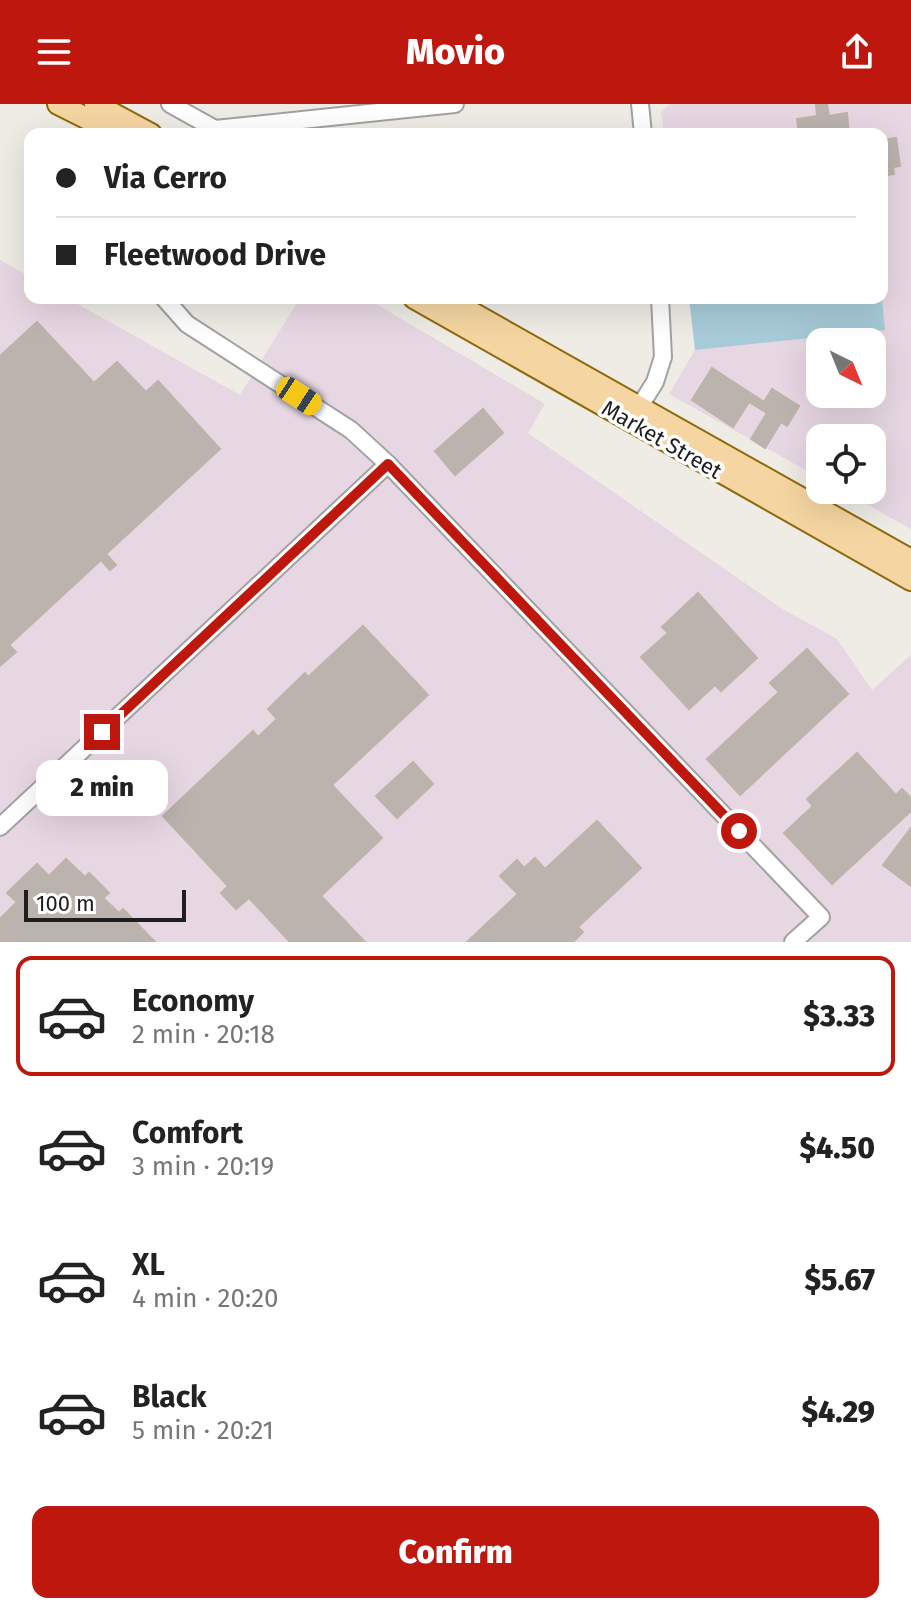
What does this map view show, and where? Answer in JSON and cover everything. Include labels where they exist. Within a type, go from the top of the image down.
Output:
[{"type":"main road","points":[[58,104],[106,128]]},
{"type":"main road","points":[[95,104],[140,128]]},
{"type":"main road","name":"Market Street","points":[[425,304],[911,560]]},
{"type":"main road","name":"Market Street","points":[[456,304],[911,580]]},
{"type":"street","points":[[170,104],[203,128]]},
{"type":"street","points":[[244,128],[455,104]]},
{"type":"street","points":[[640,104],[642,128]]},
{"type":"street","points":[[169,304],[187,324],[351,430],[388,464],[821,917],[793,942]]},
{"type":"street","points":[[635,414],[655,382],[663,357],[660,304]]},
{"type":"street","points":[[0,827],[388,464]]},
{"type":"shaded area","points":[[670,104],[911,104],[911,529],[866,504],[886,504],[886,424],[806,424],[806,470],[669,394],[695,350],[806,338],[806,408],[886,408],[886,328],[883,304],[888,304],[888,128],[663,128],[661,112]]},
{"type":"shaded area","points":[[0,260],[24,274],[24,304],[78,304],[240,395],[296,304],[376,304],[545,404],[528,433],[781,608],[837,639],[872,690],[911,655],[911,942],[0,942]]},
{"type":"water","points":[[690,304],[883,304],[885,328],[806,328],[806,338],[695,350]]},
{"type":"building","points":[[816,104],[827,104],[829,116],[847,113],[848,128],[798,128],[797,119],[817,116]]},
{"type":"building","points":[[896,138],[900,166],[893,167],[894,174],[888,175],[888,139]]},
{"type":"building","points":[[37,322],[94,383],[117,362],[146,392],[158,381],[220,449],[106,554],[116,565],[110,570],[101,560],[9,645],[16,652],[0,666],[0,356]]},
{"type":"building","points":[[712,368],[764,402],[772,389],[799,406],[787,426],[781,422],[765,448],[751,439],[767,413],[749,402],[733,427],[692,400]]},
{"type":"building","points":[[483,409],[503,433],[455,475],[435,451]]},
{"type":"building","points":[[698,593],[757,658],[721,691],[715,685],[689,709],[641,657],[668,633],[662,627]]},
{"type":"building","points":[[363,626],[428,695],[332,785],[382,838],[321,896],[365,942],[290,942],[249,898],[236,909],[221,893],[228,886],[163,816],[253,731],[258,737],[277,719],[268,709],[305,673],[308,677]]},
{"type":"building","points":[[807,649],[848,694],[740,795],[707,759],[779,692],[770,683]]},
{"type":"building","points":[[857,753],[896,795],[902,789],[911,798],[911,811],[832,884],[784,833],[813,806],[807,799]]},
{"type":"building","points":[[413,762],[433,784],[397,818],[376,796]]},
{"type":"building","points":[[597,821],[641,868],[578,927],[583,932],[573,942],[467,942],[518,894],[500,876],[517,860],[524,868],[535,858],[545,869]]},
{"type":"building","points":[[911,828],[911,886],[883,865]]},
{"type":"building","points":[[66,859],[85,877],[89,873],[109,893],[103,898],[119,913],[123,909],[155,942],[0,942],[0,919],[17,902],[7,893],[37,864],[49,876]]},
{"type":"route","points":[[102,732],[388,464],[739,831]]}]
